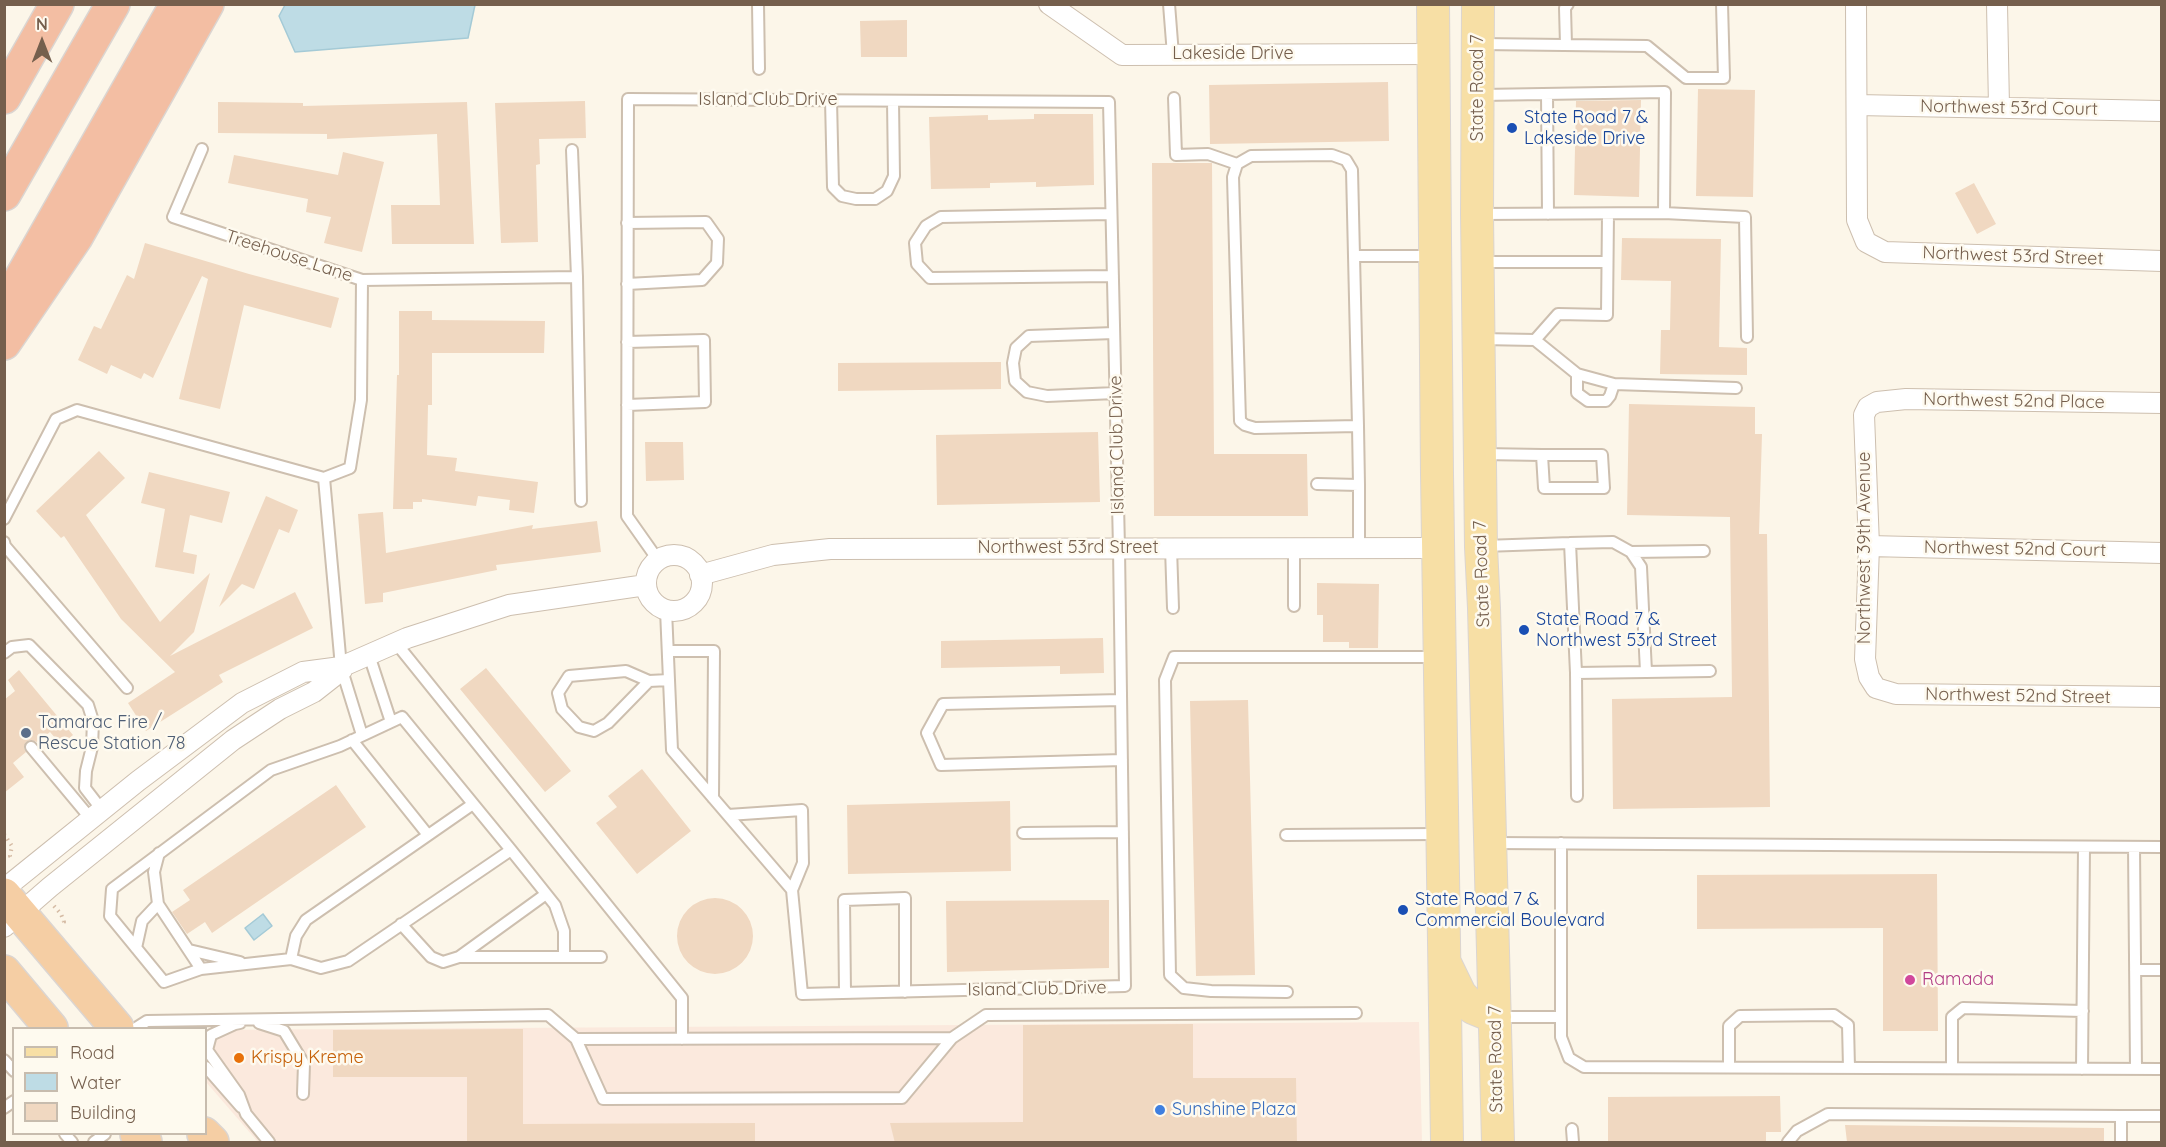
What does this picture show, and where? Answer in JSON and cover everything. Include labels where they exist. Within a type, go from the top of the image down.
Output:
[{"type":"highway","points":[[4,97],[57,4]]},
{"type":"highway","points":[[4,194],[113,4]]},
{"type":"highway","points":[[4,308],[177,4]]},
{"type":"highway","points":[[4,343],[76,237],[207,4]]},
{"type":"highway","points":[[8,906],[115,1027]]},
{"type":"highway","points":[[4,972],[49,1027]]},
{"type":"main road","points":[[1433,4],[1447,1143]]},
{"type":"main road","name":"State Road 7","points":[[1478,4],[1480,547],[1484,608],[1498,1143]]},
{"type":"main road","points":[[1433,54],[1453,61],[1464,70],[1477,95]]},
{"type":"main road","points":[[1437,474],[1452,512],[1480,547]]},
{"type":"main road","points":[[1439,548],[1457,556],[1470,573],[1484,608]]},
{"type":"main road","points":[[1443,958],[1460,994],[1473,1008],[1495,1017]]},
{"type":"street","name":"Lakeside Drive","points":[[1049,4],[1122,55],[1433,54]]},
{"type":"street","points":[[1856,4],[1857,105]]},
{"type":"street","points":[[1997,4],[1999,107]]},
{"type":"street","name":"Northwest 53rd Court","points":[[1857,105],[2162,111]]},
{"type":"street","name":"Northwest 53rd Street","points":[[1857,105],[1857,220],[1866,242],[1885,252],[2162,261]]},
{"type":"street","name":"Northwest 52nd Place","points":[[1868,407],[1876,402],[1906,399],[2162,404]]},
{"type":"street","name":"Northwest 39th Avenue","points":[[1868,407],[1864,415],[1869,546],[1865,659],[1869,677],[1876,688]]},
{"type":"street","name":"Northwest 52nd Court","points":[[1869,546],[2162,553]]},
{"type":"street","name":"Northwest 53rd Street","points":[[700,575],[773,555],[830,549],[1439,548]]},
{"type":"street","points":[[667,556],[681,556],[689,560],[700,575],[702,585],[699,595],[686,608],[676,611],[666,610],[653,602],[648,594],[647,575],[651,566],[667,556]]},
{"type":"street","points":[[8,906],[172,789],[233,740],[280,709],[314,692],[342,669],[369,655],[396,643],[509,604],[646,585]]},
{"type":"street","points":[[8,906],[97,815],[242,703],[303,672],[342,669]]},
{"type":"street","name":"Northwest 52nd Street","points":[[1876,688],[1896,694],[2162,697]]},
{"type":"street","points":[[156,768],[172,789]]},
{"type":"lane","points":[[758,4],[759,69]]},
{"type":"lane","points":[[1169,4],[1173,55]]},
{"type":"lane","points":[[1566,45],[1564,8],[1568,4]]},
{"type":"lane","points":[[1478,44],[1647,46],[1686,78],[1724,78],[1722,4]]},
{"type":"lane","points":[[1477,95],[1665,92],[1664,213]]},
{"type":"lane","points":[[1547,94],[1548,214]]},
{"type":"lane","points":[[1174,98],[1176,155],[1208,154],[1237,164]]},
{"type":"lane","name":"Island Club Drive","points":[[658,560],[627,516],[628,99],[1109,102],[1119,548],[1125,986],[802,994],[792,890]]},
{"type":"lane","points":[[831,100],[833,187],[842,196],[856,199],[875,199],[886,191],[894,176],[893,101]]},
{"type":"lane","name":"Treehouse Lane","points":[[202,149],[173,217],[362,280],[361,400],[350,468],[324,478]]},
{"type":"lane","points":[[572,150],[581,501]]},
{"type":"lane","points":[[1358,426],[1255,428],[1240,421],[1233,177],[1237,164],[1251,156],[1332,155],[1346,160],[1352,170],[1358,426],[1359,549]]},
{"type":"lane","points":[[1477,214],[1664,213],[1745,217],[1747,337]]},
{"type":"lane","points":[[1112,214],[941,217],[926,226],[915,243],[917,264],[930,278],[1113,276]]},
{"type":"lane","points":[[1535,340],[1558,314],[1607,315],[1608,214]]},
{"type":"lane","points":[[627,223],[706,222],[718,239],[717,263],[702,280],[627,284]]},
{"type":"lane","points":[[1354,256],[1435,256]]},
{"type":"lane","points":[[1478,262],[1607,262]]},
{"type":"lane","points":[[362,280],[577,277]]},
{"type":"lane","points":[[1114,333],[1029,336],[1016,348],[1013,363],[1015,381],[1027,392],[1047,396],[1115,393]]},
{"type":"lane","points":[[1478,339],[1535,340],[1577,374],[1614,384],[1736,388]]},
{"type":"lane","points":[[627,342],[704,340],[705,402],[627,405]]},
{"type":"lane","points":[[1577,374],[1577,393],[1588,401],[1606,401],[1614,384]]},
{"type":"lane","points":[[4,519],[56,419],[77,410],[324,478],[342,669],[357,737],[428,835]]},
{"type":"lane","points":[[1480,454],[1602,455],[1604,488],[1544,488],[1542,455]]},
{"type":"lane","points":[[1317,484],[1359,485]]},
{"type":"lane","points":[[4,542],[5,546],[127,688]]},
{"type":"lane","points":[[1480,547],[1613,542],[1631,552],[1641,567],[1646,672]]},
{"type":"lane","points":[[1570,543],[1576,673],[1577,796]]},
{"type":"lane","points":[[1171,548],[1173,608]]},
{"type":"lane","points":[[1294,549],[1294,606]]},
{"type":"lane","points":[[1631,552],[1704,551]]},
{"type":"lane","points":[[666,610],[672,750],[792,890],[803,863],[802,810],[728,815]]},
{"type":"lane","points":[[396,643],[682,998],[682,1039]]},
{"type":"lane","points":[[4,653],[12,647],[29,645],[88,705],[93,721],[85,788],[97,815]]},
{"type":"lane","points":[[668,651],[714,651],[713,798]]},
{"type":"lane","points":[[369,655],[391,722]]},
{"type":"lane","points":[[1287,992],[1211,991],[1184,988],[1170,975],[1165,680],[1174,657],[1440,657]]},
{"type":"lane","points":[[649,681],[608,723],[594,731],[579,727],[562,709],[558,693],[570,676],[626,671],[649,681],[669,680]]},
{"type":"lane","points":[[1576,673],[1710,671]]},
{"type":"lane","points":[[1121,700],[943,704],[927,733],[941,765],[1122,760]]},
{"type":"lane","points":[[511,850],[348,961],[321,968],[291,959],[201,969],[164,982],[110,916],[112,889],[270,770],[402,717],[511,850],[555,905],[564,931],[564,957]]},
{"type":"lane","points":[[32,747],[97,815]]},
{"type":"lane","points":[[291,959],[296,936],[306,920],[473,804]]},
{"type":"lane","points":[[1023,833],[1123,832]]},
{"type":"lane","points":[[1286,835],[1442,834]]},
{"type":"lane","points":[[1490,843],[2162,847]]},
{"type":"lane","points":[[1562,843],[1561,1037],[1569,1058],[1584,1067],[2162,1069]]},
{"type":"lane","points":[[2082,1069],[2084,847]]},
{"type":"lane","points":[[2134,847],[2136,1069]]},
{"type":"lane","points":[[159,853],[154,872],[158,904],[201,969]]},
{"type":"lane","points":[[459,957],[546,894]]},
{"type":"lane","points":[[845,993],[844,900],[905,898],[905,992]]},
{"type":"lane","points":[[136,948],[141,921],[158,904]]},
{"type":"lane","points":[[401,924],[431,957],[443,962],[459,957],[602,957]]},
{"type":"lane","points":[[189,950],[252,964]]},
{"type":"lane","points":[[2135,970],[2162,970]]},
{"type":"lane","points":[[1952,1068],[1952,1017],[1963,1008],[2083,1011]]},
{"type":"lane","points":[[139,1027],[147,1021],[169,1025],[548,1015],[576,1039],[603,1099],[902,1098],[952,1038],[986,1015],[1356,1013]]},
{"type":"lane","points":[[1729,1067],[1730,1026],[1740,1016],[1834,1015],[1848,1025],[1849,1068]]},
{"type":"lane","points":[[1495,1017],[1561,1017]]},
{"type":"lane","points":[[246,1114],[239,1095],[207,1050],[211,1035],[235,1024],[258,1022],[284,1031],[304,1064],[303,1094]]},
{"type":"lane","points":[[576,1039],[952,1038]]},
{"type":"lane","points":[[207,1068],[268,1143]]},
{"type":"lane","points":[[1788,1143],[1797,1131],[1828,1114],[2162,1116]]},
{"type":"lane","points":[[2121,1116],[2121,1143]]},
{"type":"lane","points":[[1572,1129],[1573,1143]]},
{"type":"shaded area","points":[[1419,1022],[1422,1142],[258,1142],[207,1083],[207,1030]]},
{"type":"water","points":[[285,4],[475,5],[468,38],[295,52],[279,16]]},
{"type":"water","points":[[263,914],[272,926],[254,940],[245,928]]},
{"type":"building","points":[[907,20],[907,57],[861,57],[860,21]]},
{"type":"building","points":[[1388,82],[1389,141],[1210,144],[1209,85]]},
{"type":"building","points":[[1698,89],[1755,90],[1753,197],[1696,196]]},
{"type":"building","points":[[1641,100],[1639,197],[1574,195],[1576,101]]},
{"type":"building","points":[[585,101],[586,138],[539,139],[540,164],[536,165],[538,242],[501,243],[495,103]]},
{"type":"building","points":[[218,102],[303,103],[303,106],[467,102],[474,244],[392,244],[391,205],[440,205],[437,134],[327,139],[327,134],[218,133]]},
{"type":"building","points":[[1034,114],[1093,114],[1094,185],[1036,187],[1036,182],[990,183],[990,188],[931,189],[929,117],[988,115],[988,120],[1034,119]]},
{"type":"building","points":[[343,152],[384,162],[362,252],[324,243],[331,217],[306,212],[308,199],[228,183],[234,155],[338,175]]},
{"type":"building","points":[[1152,163],[1212,163],[1214,454],[1307,454],[1308,516],[1154,516]]},
{"type":"building","points":[[1974,183],[1996,224],[1977,234],[1955,193]]},
{"type":"building","points":[[1622,238],[1721,239],[1719,347],[1747,348],[1747,375],[1660,374],[1661,330],[1670,330],[1671,281],[1621,280]]},
{"type":"building","points":[[145,243],[339,298],[331,328],[244,305],[220,409],[179,399],[208,279],[202,276],[153,378],[144,373],[141,379],[111,365],[107,374],[78,360],[94,326],[101,329],[127,275],[134,279]]},
{"type":"building","points":[[399,311],[432,311],[432,320],[545,321],[544,353],[432,353],[432,405],[428,405],[427,455],[457,458],[455,471],[538,482],[534,513],[509,510],[510,500],[478,496],[476,506],[422,499],[422,502],[413,502],[413,509],[393,509],[397,375],[399,375]]},
{"type":"building","points":[[1001,362],[1001,389],[838,391],[838,363]]},
{"type":"building","points":[[1629,404],[1755,407],[1755,434],[1762,434],[1759,534],[1767,534],[1770,807],[1613,809],[1612,699],[1732,697],[1730,517],[1627,515]]},
{"type":"building","points":[[1098,432],[1100,502],[937,505],[936,435]]},
{"type":"building","points":[[645,442],[683,442],[684,480],[646,481]]},
{"type":"building","points":[[99,451],[125,478],[86,515],[160,622],[210,573],[194,632],[170,656],[295,592],[313,628],[219,675],[223,682],[146,731],[128,703],[175,672],[121,619],[64,536],[61,538],[36,511]]},
{"type":"building","points":[[149,472],[230,492],[222,523],[190,515],[183,552],[197,555],[194,574],[155,567],[165,509],[141,503]]},
{"type":"building","points":[[266,496],[298,510],[289,533],[279,529],[254,589],[242,584],[219,607]]},
{"type":"building","points":[[383,512],[386,553],[533,525],[532,529],[597,521],[601,552],[496,565],[497,570],[383,593],[383,602],[365,604],[358,514]]},
{"type":"building","points":[[1317,583],[1379,584],[1378,648],[1349,648],[1349,642],[1323,642],[1323,615],[1317,615]]},
{"type":"building","points":[[1103,638],[1104,673],[1060,674],[1060,666],[941,668],[941,641]]},
{"type":"building","points":[[486,668],[571,771],[545,792],[460,689]]},
{"type":"building","name":"Tamarac Fire / Rescue Station 78","points":[[19,670],[73,735],[61,745],[50,732],[37,742],[30,740],[26,742],[24,748],[26,752],[13,763],[24,777],[4,793],[4,700],[15,691],[8,680]]},
{"type":"building","points":[[1248,700],[1255,975],[1196,976],[1190,701]]},
{"type":"building","points":[[642,769],[691,831],[637,874],[596,823],[617,807],[608,796]]},
{"type":"building","points":[[336,785],[366,827],[212,933],[205,922],[187,934],[172,912],[190,900],[183,890]]},
{"type":"building","points":[[1010,801],[1011,871],[848,874],[847,805]]},
{"type":"building","name":"Ramada","points":[[1937,874],[1938,1031],[1883,1031],[1883,928],[1697,929],[1697,875]]},
{"type":"building","points":[[715,898],[730,901],[742,909],[750,921],[753,936],[750,951],[742,963],[730,971],[715,974],[700,971],[688,963],[680,951],[677,936],[680,921],[688,909],[700,901]]},
{"type":"building","points":[[1109,900],[1109,968],[947,972],[946,901]]},
{"type":"building","name":"Sunshine Plaza","points":[[1193,1024],[1193,1078],[1296,1078],[1297,1143],[895,1143],[890,1123],[1023,1122],[1023,1025]]},
{"type":"building","points":[[523,1029],[523,1124],[755,1123],[755,1143],[467,1143],[467,1077],[333,1077],[333,1030]]},
{"type":"building","points":[[1780,1096],[1781,1132],[1766,1132],[1766,1143],[1608,1143],[1608,1097]]},
{"type":"building","points":[[1845,1125],[2104,1128],[2104,1142],[1847,1142]]},
{"type":"place","name":"State Road 7 & Lakeside Drive","points":[[1512,128]]},
{"type":"place","name":"State Road 7 & Northwest 53rd Street","points":[[1524,630]]},
{"type":"place","name":"Tamarac Fire / Rescue Station 78","points":[[26,733]]},
{"type":"place","name":"State Road 7 & Commercial Boulevard","points":[[1403,910]]},
{"type":"place","name":"Ramada","points":[[1910,980]]},
{"type":"place","name":"Krispy Kreme","points":[[239,1058]]},
{"type":"place","name":"Sunshine Plaza","points":[[1160,1110]]}]
